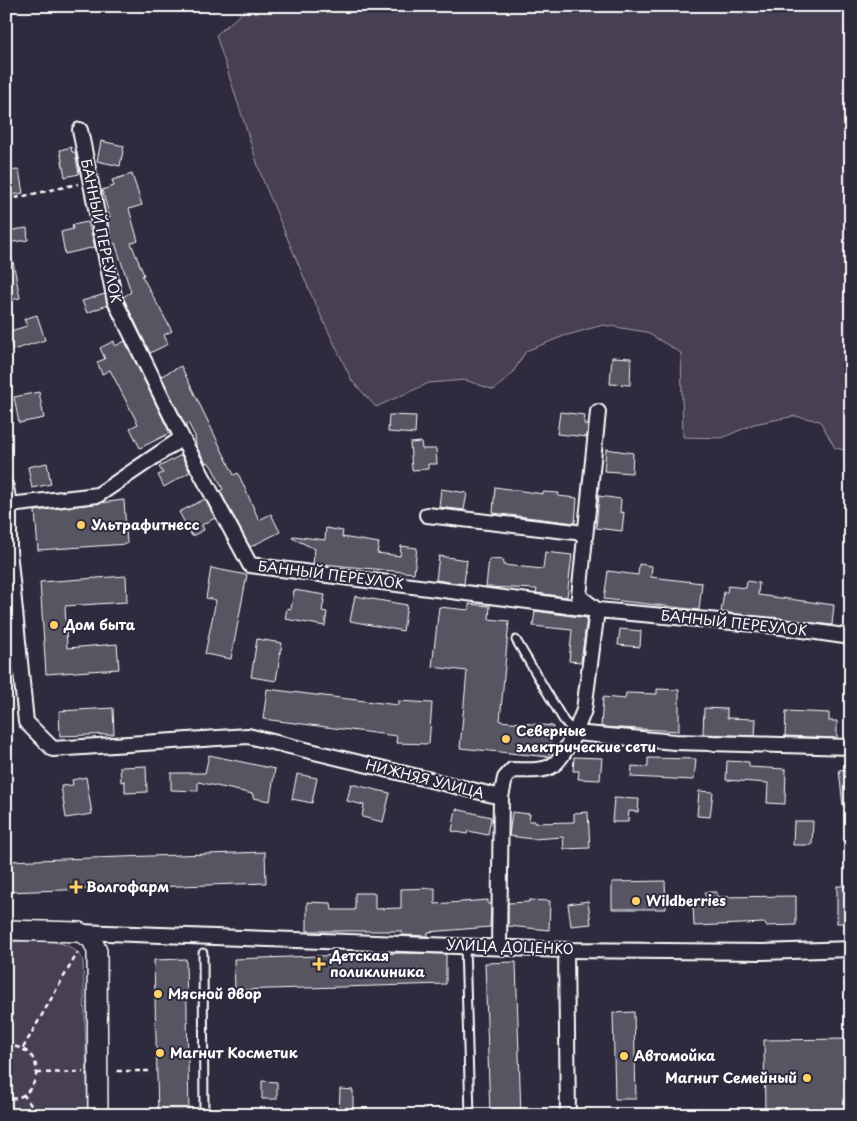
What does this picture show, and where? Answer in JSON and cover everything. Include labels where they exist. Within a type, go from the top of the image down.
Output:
[{"type":"main road","points":[[6,930],[79,932],[91,938],[97,951],[98,1115]]},
{"type":"street","name":"БАННЫЙ ПЕРЕУЛОК","points":[[80,130],[114,301],[182,438],[250,565],[597,610],[775,626],[851,637]]},
{"type":"street","points":[[598,412],[579,596],[597,610],[584,710],[575,733],[675,742],[851,747]]},
{"type":"street","points":[[6,487],[9,505],[98,495],[182,438]]},
{"type":"street","name":"НИЖНЯЯ УЛИЦА","points":[[9,505],[9,551],[26,722],[53,749],[248,736],[501,798],[505,778],[512,770],[544,771],[555,765],[575,733]]},
{"type":"street","points":[[427,515],[584,533]]},
{"type":"street","points":[[499,946],[501,798]]},
{"type":"street","name":"УЛИЦА ДОЦЕНКО","points":[[79,932],[499,946],[566,950],[762,952],[851,948]]},
{"type":"street","points":[[566,950],[568,1115]]},
{"type":"lane","points":[[516,640],[564,721],[575,733]]},
{"type":"lane","points":[[465,945],[470,1115]]},
{"type":"lane","points":[[203,953],[204,1115]]},
{"type":"path","points":[[6,200],[89,181]]},
{"type":"path","points":[[23,1048],[78,952]]},
{"type":"path","points":[[6,1045],[23,1048],[33,1057],[37,1073],[33,1087],[24,1094],[10,1099],[6,1098]]},
{"type":"path","points":[[117,1072],[150,1071]]},
{"type":"path","points":[[37,1073],[86,1072]]},
{"type":"path","points":[[24,1094],[38,1115]]},
{"type":"shaded area","points":[[250,6],[851,6],[851,451],[835,448],[820,421],[795,416],[754,424],[722,438],[683,437],[681,353],[646,332],[603,325],[564,336],[526,351],[512,374],[494,390],[465,380],[429,383],[376,407],[352,381],[313,299],[262,178],[216,35]]},
{"type":"shaded area","points":[[49,941],[59,943],[68,946],[83,960],[88,1115],[6,1115],[6,942]]},
{"type":"building","points":[[101,141],[124,146],[120,166],[97,161]]},
{"type":"building","points":[[71,147],[72,152],[75,152],[79,174],[65,177],[60,150]]},
{"type":"building","points":[[19,170],[23,193],[6,196],[6,171]]},
{"type":"building","points":[[132,174],[142,205],[129,209],[138,241],[131,243],[144,275],[142,276],[172,331],[164,335],[168,344],[150,353],[123,297],[131,292],[115,243],[112,244],[107,218],[110,217],[102,190],[114,186],[112,180]]},
{"type":"building","points":[[88,222],[95,247],[65,254],[61,232],[73,229],[72,225]]},
{"type":"building","points":[[27,228],[28,240],[6,243],[6,231]]},
{"type":"building","points":[[6,256],[12,256],[20,298],[6,301]]},
{"type":"building","points":[[105,294],[107,305],[87,313],[82,301]]},
{"type":"building","points":[[37,315],[45,340],[13,350],[7,332],[27,326],[24,319]]},
{"type":"building","points":[[114,341],[115,346],[125,341],[170,433],[140,448],[130,428],[138,424],[110,370],[102,374],[97,362],[105,359],[100,348]]},
{"type":"building","points":[[612,357],[631,358],[630,385],[610,384]]},
{"type":"building","points":[[181,366],[234,475],[238,473],[259,520],[271,514],[280,532],[250,547],[220,491],[223,489],[212,467],[208,462],[206,463],[196,446],[195,436],[188,423],[185,425],[161,376]]},
{"type":"building","points":[[39,392],[44,418],[19,423],[14,397]]},
{"type":"building","points":[[560,412],[585,415],[584,424],[588,425],[587,437],[557,434]]},
{"type":"building","points":[[389,415],[416,416],[415,434],[388,432]]},
{"type":"building","points":[[421,442],[422,449],[436,449],[437,464],[428,464],[428,469],[412,470],[410,443]]},
{"type":"building","points":[[606,449],[633,453],[632,473],[604,471]]},
{"type":"building","points":[[181,455],[190,472],[164,487],[158,475],[163,473],[159,467]]},
{"type":"building","points":[[47,463],[51,484],[32,488],[28,467]]},
{"type":"building","points":[[495,487],[543,494],[543,492],[559,493],[558,496],[577,498],[575,523],[493,513]]},
{"type":"building","points":[[441,489],[467,493],[464,510],[439,507]]},
{"type":"building","points":[[599,496],[621,499],[620,513],[624,512],[622,531],[596,528]]},
{"type":"building","points":[[205,499],[215,518],[202,525],[204,530],[192,536],[179,512]]},
{"type":"building","name":"Ультрафитнесс","points":[[124,500],[127,544],[38,550],[35,511]]},
{"type":"building","points":[[326,528],[343,531],[342,537],[379,543],[377,553],[400,556],[401,546],[417,548],[414,573],[313,563],[315,549],[292,538],[293,536],[325,540]]},
{"type":"building","points":[[545,552],[572,555],[567,597],[536,593],[537,589],[486,587],[489,559],[504,560],[503,565],[543,569]]},
{"type":"building","points":[[439,556],[467,560],[464,584],[436,580]]},
{"type":"building","points":[[639,564],[652,566],[651,577],[702,583],[699,610],[604,599],[608,571],[638,575]]},
{"type":"building","points":[[211,568],[247,575],[231,659],[205,654],[216,600],[206,598]]},
{"type":"building","name":"Дом быта","points":[[126,576],[127,602],[65,606],[67,648],[117,644],[119,669],[46,674],[40,582]]},
{"type":"building","points":[[747,581],[759,583],[758,595],[834,605],[832,625],[721,612],[724,592],[727,592],[728,586],[746,588]]},
{"type":"building","points":[[294,590],[325,595],[322,611],[327,612],[325,626],[285,619],[287,608],[291,609]]},
{"type":"building","points":[[355,596],[407,605],[403,631],[350,621]]},
{"type":"building","points":[[469,604],[490,606],[489,619],[509,621],[500,721],[553,726],[549,757],[460,748],[467,671],[432,667],[439,607],[469,610]]},
{"type":"building","points":[[535,611],[587,618],[581,662],[569,661],[572,630],[533,626]]},
{"type":"building","points":[[620,629],[641,631],[640,647],[618,645]]},
{"type":"building","points":[[257,639],[282,643],[276,681],[251,677]]},
{"type":"building","points":[[267,689],[398,705],[398,701],[432,703],[429,744],[396,743],[397,736],[263,719]]},
{"type":"building","points":[[657,689],[679,690],[679,731],[601,727],[603,697],[625,699],[626,693],[657,694]]},
{"type":"building","points":[[113,708],[114,734],[60,736],[59,711]]},
{"type":"building","points":[[704,708],[727,709],[727,718],[756,719],[755,736],[703,734]]},
{"type":"building","points":[[786,711],[829,713],[829,721],[837,721],[837,738],[785,736]]},
{"type":"building","points":[[209,755],[275,769],[270,801],[253,798],[253,794],[198,782],[198,791],[171,790],[171,773],[205,773]]},
{"type":"building","points":[[574,757],[602,758],[600,780],[578,779],[579,771],[573,771]]},
{"type":"building","points":[[648,758],[696,759],[694,780],[631,777],[632,766],[648,767]]},
{"type":"building","points":[[727,761],[749,762],[749,767],[786,769],[785,804],[767,803],[768,783],[726,780]]},
{"type":"building","points":[[146,766],[147,792],[125,793],[125,781],[121,782],[120,767]]},
{"type":"building","points":[[850,769],[851,805],[843,806],[839,770]]},
{"type":"building","points":[[297,774],[317,778],[312,803],[292,799]]},
{"type":"building","points":[[86,777],[92,814],[66,818],[61,786],[73,785],[72,780]]},
{"type":"building","points":[[351,784],[390,793],[383,822],[362,817],[364,805],[347,801]]},
{"type":"building","points":[[699,791],[713,792],[710,817],[697,816]]},
{"type":"building","points":[[614,798],[639,799],[638,812],[629,811],[628,822],[612,822]]},
{"type":"building","points":[[456,809],[491,817],[488,835],[468,831],[467,834],[452,831]]},
{"type":"building","points":[[512,812],[530,814],[529,821],[535,821],[534,823],[574,822],[574,813],[588,812],[590,848],[564,849],[563,837],[533,839],[509,836]]},
{"type":"building","points":[[794,821],[813,821],[812,845],[793,845]]},
{"type":"building","points":[[265,852],[266,883],[6,892],[6,861]]},
{"type":"building","points":[[665,881],[666,909],[612,909],[612,882]]},
{"type":"building","points":[[837,886],[851,886],[851,923],[837,923]]},
{"type":"building","points":[[435,888],[435,904],[488,900],[488,904],[491,904],[490,927],[428,932],[428,936],[402,935],[402,931],[307,931],[307,902],[331,903],[332,910],[355,910],[355,893],[375,893],[375,909],[401,908],[401,889]]},
{"type":"building","points":[[705,892],[717,892],[717,897],[796,896],[796,925],[766,926],[765,923],[694,926],[693,905],[706,905]]},
{"type":"building","points":[[529,900],[550,901],[549,930],[508,926],[508,903],[529,902]]},
{"type":"building","points":[[588,901],[591,924],[571,926],[568,904]]},
{"type":"building","points":[[402,953],[446,954],[446,984],[235,990],[234,959]]},
{"type":"building","points":[[186,959],[189,1115],[158,1115],[154,960]]},
{"type":"building","points":[[516,962],[521,1115],[490,1115],[485,963]]},
{"type":"building","name":"Автомойка","points":[[634,1012],[636,1099],[615,1099],[613,1013]]},
{"type":"building","name":"Магнит Семейный","points":[[851,1039],[851,1115],[765,1115],[764,1040]]},
{"type":"building","points":[[262,1081],[277,1082],[277,1099],[262,1099]]},
{"type":"building","points":[[340,1089],[353,1090],[353,1115],[339,1115]]},
{"type":"place","name":"Ультрафитнесс","points":[[81,525]]},
{"type":"place","name":"Дом быта","points":[[54,625]]},
{"type":"place","name":"Северные электрические сети","points":[[506,739]]},
{"type":"place","name":"Волгофарм","points":[[76,887]]},
{"type":"place","name":"Wildberries","points":[[636,901]]},
{"type":"place","name":"Детская поликлиника","points":[[319,964]]},
{"type":"place","name":"Мясной двор","points":[[158,994]]},
{"type":"place","name":"Магнит Косметик","points":[[160,1053]]},
{"type":"place","name":"Автомойка","points":[[624,1056]]},
{"type":"place","name":"Магнит Семейный","points":[[807,1078]]}]
